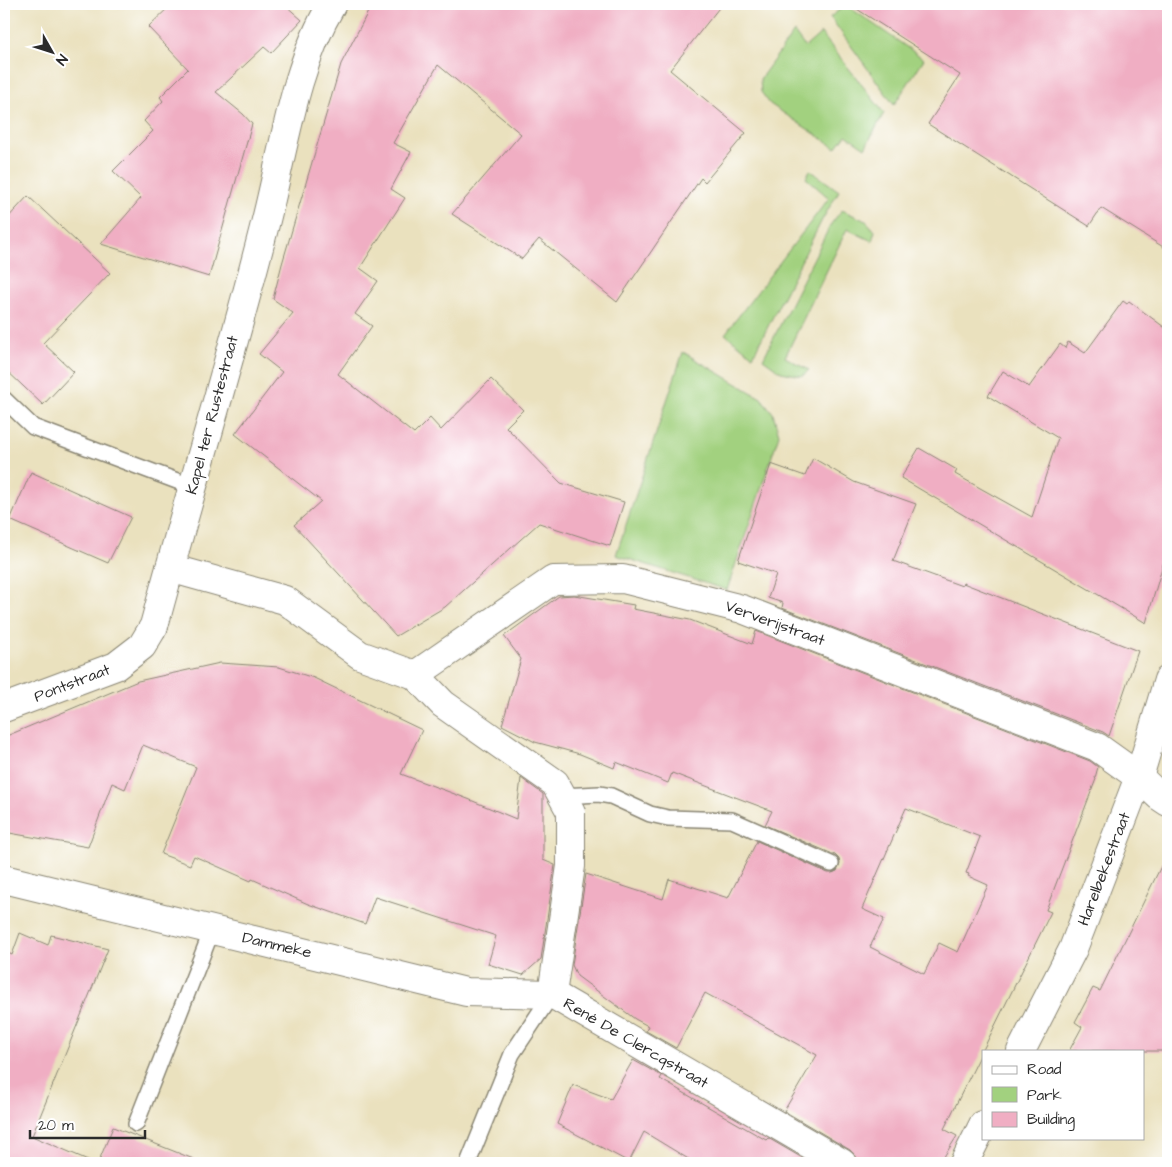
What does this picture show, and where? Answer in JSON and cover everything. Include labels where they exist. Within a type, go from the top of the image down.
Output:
[{"type":"street","name":"Kapel ter Rustestraat","points":[[170,568],[265,224],[299,82],[322,21],[332,4]]},
{"type":"street","points":[[170,568],[285,600],[360,655],[415,676]]},
{"type":"street","name":"Pontstraat","points":[[4,708],[116,666],[142,646],[154,626],[170,568]]},
{"type":"street","name":"Ververijstraat","points":[[415,676],[553,580],[623,578],[742,609],[1098,747],[1139,777],[1168,802]]},
{"type":"street","name":"René De Clercqstraat","points":[[415,676],[443,704],[555,783],[571,812],[572,866],[552,994],[842,1163]]},
{"type":"street","name":"Harelbekestraat","points":[[1022,1050],[1073,949],[1139,777],[1168,680]]},
{"type":"street","name":"Dammeke","points":[[4,879],[466,992],[552,994]]},
{"type":"street","points":[[964,1163],[982,1127]]},
{"type":"lane","points":[[4,399],[34,426],[193,487]]},
{"type":"lane","points":[[562,796],[599,794],[611,796],[650,814],[668,818],[732,820],[831,864]]},
{"type":"lane","points":[[136,1124],[212,930]]},
{"type":"lane","points":[[468,1163],[512,1054],[552,994]]},
{"type":"green space","points":[[846,5],[924,59],[894,105],[830,17]]},
{"type":"green space","points":[[794,32],[805,47],[821,33],[884,113],[865,148],[846,135],[836,148],[770,104],[761,92],[760,79]]},
{"type":"green space","points":[[810,170],[839,191],[822,220],[753,356],[725,334],[829,198],[806,178]]},
{"type":"green space","points":[[842,210],[866,221],[875,231],[872,241],[847,229],[785,357],[809,370],[802,376],[781,372],[763,359],[831,224]]},
{"type":"green space","points":[[683,352],[761,398],[773,413],[779,435],[727,590],[616,555]]},
{"type":"building","points":[[172,4],[284,4],[302,20],[271,53],[264,47],[216,92],[252,124],[209,277],[101,244],[141,198],[113,171],[153,131],[144,121],[163,101],[160,97],[188,69],[148,27]]},
{"type":"building","points":[[372,4],[722,4],[670,70],[746,133],[705,182],[701,178],[617,302],[539,239],[522,259],[452,214],[521,134],[438,65],[393,143],[411,152],[391,189],[405,198],[360,268],[378,281],[355,314],[372,326],[338,374],[414,434],[430,418],[441,430],[491,379],[523,410],[506,427],[561,483],[624,502],[610,546],[539,523],[445,607],[396,636],[294,525],[321,501],[235,434],[282,372],[259,354],[293,313],[273,299],[341,64]]},
{"type":"building","points":[[849,4],[1168,4],[1168,250],[1101,208],[1089,226],[928,124],[960,75]]},
{"type":"building","points":[[28,196],[110,273],[43,343],[74,372],[43,405],[4,368],[4,222]]},
{"type":"building","points":[[1123,301],[1127,304],[1129,301],[1168,330],[1168,547],[1146,623],[901,478],[919,448],[957,470],[955,474],[1032,517],[1058,438],[988,396],[1003,371],[1029,387],[1060,344],[1065,348],[1068,342],[1085,353]]},
{"type":"building","points":[[813,458],[854,482],[916,504],[893,561],[962,586],[963,583],[1138,651],[1109,736],[1103,732],[782,608],[783,603],[768,598],[776,574],[738,561],[771,464],[805,476]]},
{"type":"building","points":[[31,472],[131,517],[108,563],[10,520]]},
{"type":"building","points":[[574,595],[634,605],[633,609],[690,620],[752,644],[756,631],[1090,761],[1098,767],[1096,779],[1046,910],[1051,912],[944,1129],[957,1136],[940,1163],[858,1163],[856,1156],[850,1150],[784,1111],[817,1055],[705,993],[676,1048],[646,1031],[648,1026],[635,1019],[577,976],[572,965],[586,874],[663,899],[669,879],[728,898],[757,841],[828,873],[837,871],[840,864],[839,859],[835,855],[765,825],[772,811],[672,773],[668,783],[616,762],[614,768],[580,754],[535,742],[502,725],[521,659],[504,636],[559,596]],"holes":[[[906,808],[980,837],[966,873],[969,874],[968,876],[988,885],[958,952],[939,943],[924,974],[870,947],[884,919],[862,909]]]},
{"type":"building","points":[[220,663],[279,667],[314,678],[422,730],[401,774],[516,819],[521,778],[543,794],[543,860],[555,865],[541,959],[523,975],[488,964],[496,936],[375,897],[365,924],[308,904],[194,856],[190,865],[161,854],[196,767],[143,745],[125,789],[112,783],[88,847],[4,832],[4,737],[138,681]]},
{"type":"building","points":[[1168,852],[1168,1051],[1070,1050],[1082,1027],[1075,1022],[1093,988],[1100,991]]},
{"type":"building","points":[[20,933],[48,945],[51,935],[108,949],[32,1136],[95,1163],[4,1163],[4,951],[12,955]]},
{"type":"building","points":[[633,1060],[662,1076],[660,1079],[766,1140],[768,1138],[811,1163],[695,1163],[644,1132],[629,1162],[557,1124],[573,1085],[611,1099]]},
{"type":"building","points":[[113,1127],[201,1162],[98,1163]]}]
